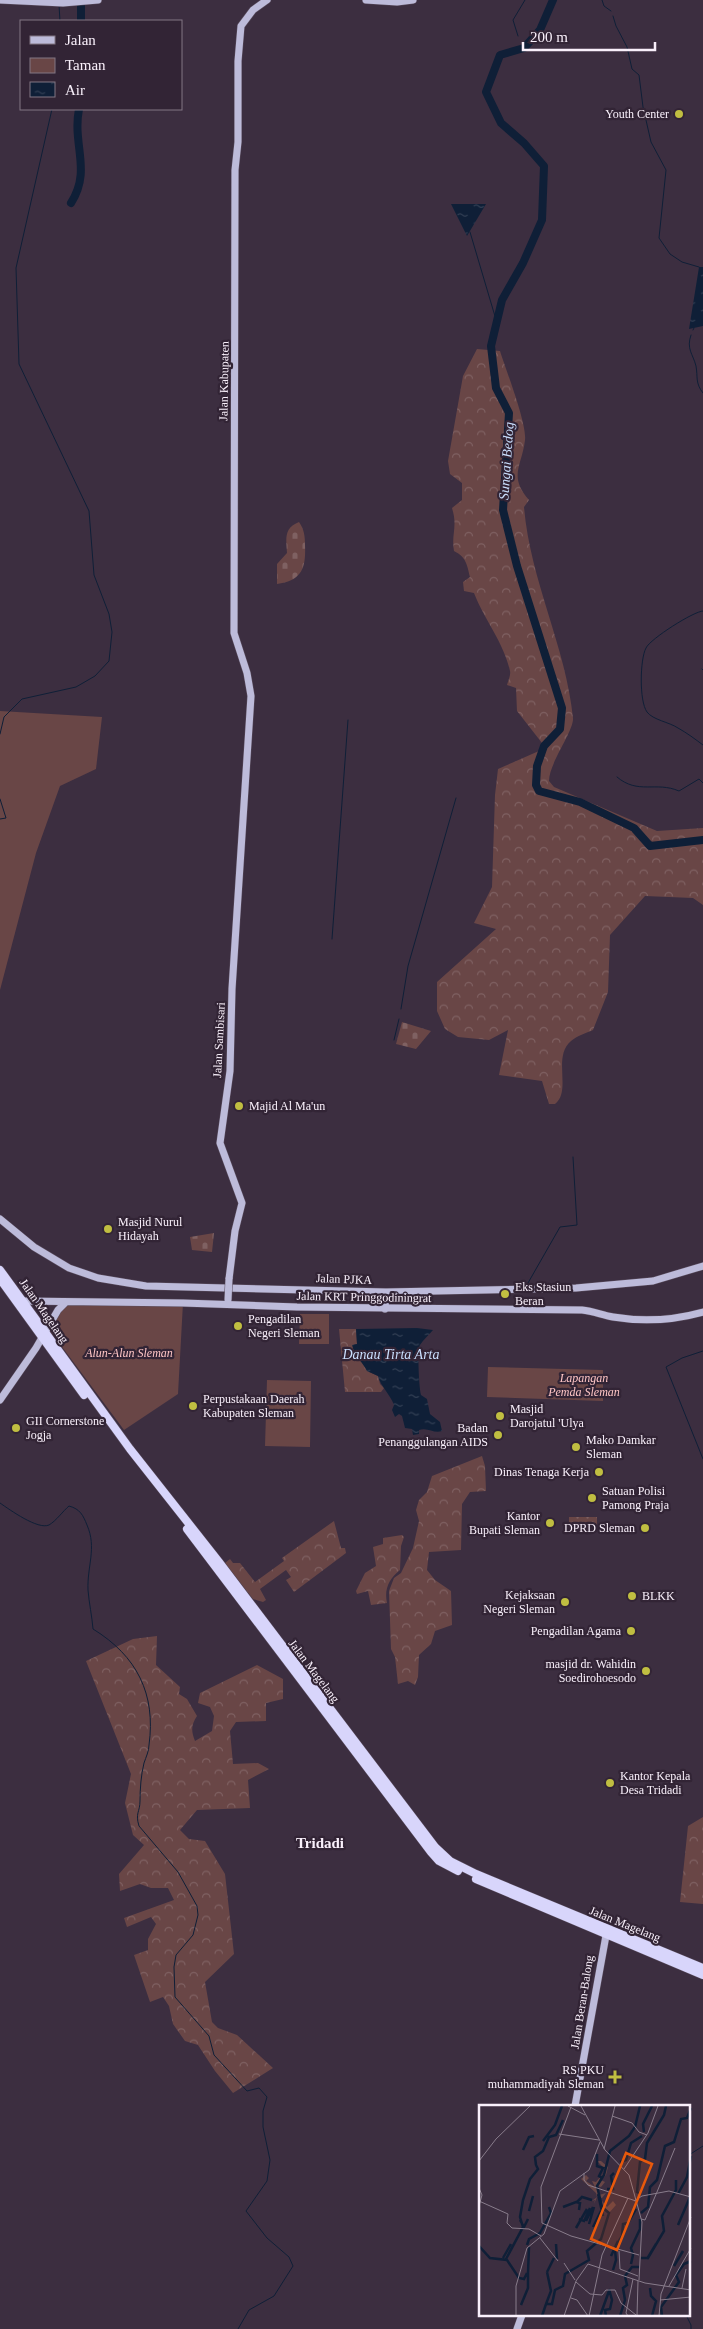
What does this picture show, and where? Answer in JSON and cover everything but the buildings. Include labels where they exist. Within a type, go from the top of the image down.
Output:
[{"type":"highway","name":"Jalan Magelang","points":[[0,1270],[23,1301],[44,1335]]},
{"type":"highway","name":"Jalan Magelang","points":[[0,1279],[348,1736],[435,1847],[445,1857],[476,1874],[703,1975]]},
{"type":"highway","name":"Jalan Magelang","points":[[606,1933],[703,1968]]},
{"type":"main road","points":[[0,0],[54,3],[98,0]]},
{"type":"main road","name":"Jalan Kabupaten","points":[[246,770],[251,688],[238,650],[234,629],[235,170],[238,142],[238,60],[241,26],[253,10],[266,0]]},
{"type":"main road","points":[[366,0],[401,2],[413,0]]},
{"type":"main road","name":"Jalan Sambisari","points":[[228,1303],[235,1231],[242,1203],[220,1143],[230,1071],[232,989],[246,770]]},
{"type":"main road","name":"Jalan PJKA","points":[[0,1219],[25,1240],[57,1261],[83,1274],[114,1282],[226,1289],[386,1292],[617,1286],[653,1281],[703,1266]]},
{"type":"main road","points":[[385,1309],[386,1292]]},
{"type":"main road","name":"Jalan KRT Pringgodiningrat","points":[[23,1301],[65,1303],[81,1301],[228,1303],[385,1309],[582,1310],[612,1317],[668,1320],[703,1312]]},
{"type":"main road","points":[[0,1400],[44,1335],[58,1310],[65,1303]]},
{"type":"main road","name":"Jalan Beran-Balong","points":[[575,2105],[606,1933]]},
{"type":"main road","points":[[517,2329],[522,2316]]},
{"type":"green space","points":[[477,349],[500,351],[520,410],[525,440],[518,471],[519,484],[529,500],[524,507],[533,561],[556,639],[569,692],[573,718],[572,724],[553,765],[549,781],[554,787],[657,831],[703,828],[703,905],[693,898],[645,896],[610,935],[608,992],[593,1030],[573,1039],[566,1048],[562,1065],[562,1091],[560,1098],[555,1104],[549,1104],[542,1081],[499,1075],[508,1030],[489,1040],[458,1037],[445,1029],[437,1011],[437,982],[496,929],[474,923],[492,887],[495,795],[498,769],[548,747],[542,743],[517,711],[516,688],[507,685],[510,673],[507,661],[499,641],[474,593],[464,591],[463,582],[470,577],[468,568],[464,558],[454,551],[454,515],[452,508],[462,500],[462,483],[450,474],[448,461],[463,376]]},
{"type":"green space","points":[[299,522],[305,539],[303,567],[301,572],[292,580],[277,584],[277,564],[287,553],[288,530]]},
{"type":"green space","points":[[0,711],[102,717],[96,769],[60,786],[36,853],[0,990]]},
{"type":"green space","points":[[402,1022],[431,1031],[416,1049],[396,1044]]},
{"type":"green space","points":[[214,1233],[212,1252],[192,1250],[190,1237]]},
{"type":"green space","name":"Alun-Alun Sleman","points":[[65,1303],[183,1303],[178,1394],[124,1430],[48,1328]]},
{"type":"green space","points":[[300,1314],[329,1314],[329,1344],[299,1344]]},
{"type":"green space","points":[[339,1329],[356,1329],[357,1344],[353,1345],[358,1359],[363,1362],[367,1371],[378,1376],[380,1384],[384,1388],[381,1392],[345,1392]]},
{"type":"green space","name":"Lapangan Pemda Sleman","points":[[488,1367],[603,1370],[603,1401],[487,1397]]},
{"type":"green space","points":[[267,1380],[311,1381],[310,1447],[265,1446]]},
{"type":"green space","points":[[482,1456],[485,1466],[486,1491],[470,1492],[462,1504],[461,1550],[429,1552],[427,1570],[435,1580],[451,1591],[452,1625],[435,1631],[431,1644],[419,1655],[418,1677],[415,1685],[408,1681],[398,1684],[395,1657],[391,1649],[389,1591],[394,1578],[401,1573],[413,1548],[419,1521],[416,1510],[419,1500],[427,1492],[432,1476]]},
{"type":"green space","points":[[569,1517],[597,1517],[597,1530],[569,1530]]},
{"type":"green space","points":[[334,1521],[341,1548],[345,1548],[346,1553],[294,1592],[286,1580],[291,1577],[286,1570],[260,1589],[266,1600],[263,1602],[253,1599],[225,1563],[230,1559],[233,1563],[240,1563],[255,1582],[284,1561],[282,1558]]},
{"type":"green space","points":[[402,1535],[404,1537],[401,1546],[400,1570],[388,1585],[386,1593],[387,1603],[371,1605],[368,1591],[357,1594],[356,1591],[365,1573],[376,1566],[373,1547],[383,1544],[383,1538]]},
{"type":"green space","points":[[157,1636],[156,1665],[180,1687],[179,1694],[187,1699],[197,1716],[192,1728],[195,1741],[212,1731],[214,1716],[210,1707],[198,1703],[200,1693],[257,1665],[283,1679],[283,1699],[266,1703],[266,1721],[236,1722],[230,1731],[233,1764],[258,1763],[269,1769],[248,1780],[250,1808],[197,1810],[180,1830],[189,1839],[205,1841],[225,1874],[234,1954],[205,1982],[212,2022],[218,2028],[237,2035],[273,2068],[233,2093],[215,2071],[198,2045],[185,2041],[173,2024],[169,2006],[163,1997],[150,2002],[134,1955],[148,1950],[148,1939],[156,1924],[151,1917],[127,1927],[124,1918],[174,1900],[168,1888],[151,1888],[140,1884],[120,1891],[119,1874],[144,1845],[133,1835],[125,1803],[131,1774],[86,1661],[133,1639]]},
{"type":"green space","points":[[703,1817],[703,1904],[680,1902],[688,1826]]},
{"type":"water","points":[[451,204],[486,204],[467,236]]},
{"type":"water","points":[[699,267],[703,267],[703,326],[689,329]]},
{"type":"water","name":"Danau Tirta Arta","points":[[417,1328],[433,1330],[419,1348],[420,1385],[421,1395],[427,1399],[430,1414],[440,1422],[442,1431],[436,1432],[422,1429],[419,1430],[419,1434],[413,1435],[412,1429],[405,1428],[402,1416],[399,1414],[395,1417],[392,1410],[394,1405],[378,1376],[367,1371],[352,1345],[357,1344],[356,1329]]},
{"type":"waterway","points":[[81,0],[81,20]]},
{"type":"waterway","points":[[518,36],[513,20],[525,0]]},
{"type":"waterway","name":"Sungai Bedog","points":[[553,0],[540,30],[524,48],[500,55],[486,92],[501,123],[524,143],[544,166],[542,220],[523,263],[502,300],[491,346],[496,388],[509,413],[503,510],[517,566],[562,708],[560,729],[544,746],[537,766],[536,785],[539,791],[580,802],[634,828],[650,846],[703,840]]},
{"type":"waterway","points":[[602,0],[604,6],[611,11]]},
{"type":"waterway","points":[[59,5],[60,20]]},
{"type":"waterway","points":[[613,16],[627,47],[632,69],[639,75],[643,107],[651,142],[666,170],[659,238],[670,254],[682,262],[699,267]]},
{"type":"waterway","points":[[0,734],[4,717],[22,699],[76,687],[95,676],[109,661],[112,632],[109,614],[94,575],[89,511],[19,364],[16,268],[52,110]]},
{"type":"waterway","points":[[71,203],[77,191],[81,168],[78,134],[79,110]]},
{"type":"waterway","points":[[470,232],[497,323]]},
{"type":"waterway","points":[[691,335],[690,348],[696,366],[698,383],[703,393]]},
{"type":"waterway","points":[[703,611],[682,620],[649,644],[642,661],[641,680],[644,707],[647,712],[653,717],[681,730],[703,745]]},
{"type":"waterway","points":[[332,939],[348,720]]},
{"type":"waterway","points":[[617,777],[640,787],[663,787],[679,791],[699,779],[703,783]]},
{"type":"waterway","points":[[401,1009],[408,966],[456,798]]},
{"type":"waterway","points":[[0,799],[6,818],[0,819]]},
{"type":"waterway","points":[[394,1040],[399,1019]]},
{"type":"waterway","points":[[528,1283],[560,1227],[577,1225],[573,1157]]},
{"type":"waterway","points":[[703,1351],[682,1358],[666,1367],[703,1459]]},
{"type":"waterway","points":[[0,1503],[38,1525],[49,1525],[69,1506],[78,1511],[86,1521],[91,1541],[88,1590],[93,1629],[121,1651],[132,1664],[146,1693],[149,1709],[149,1747],[141,1777],[139,1826],[178,1872],[197,1906],[198,1915],[193,1935],[176,1955],[174,1967],[175,1997],[209,2036],[214,2055],[247,2091],[259,2088],[267,2097],[263,2111],[263,2127],[270,2160],[267,2181],[246,2211],[267,2238],[289,2257],[293,2266],[274,2296],[249,2310],[238,2329]]},
{"type":"waterway","points":[[690,2154],[703,2146]]},
{"type":"waterway","points":[[686,2316],[691,2329]]},
{"type":"place","name":"Youth Center","points":[[679,114]]},
{"type":"place","name":"Majid Al Ma'un","points":[[239,1106]]},
{"type":"place","name":"Masjid Nurul Hidayah","points":[[108,1229]]},
{"type":"place","name":"Eks Stasiun Beran","points":[[505,1294]]},
{"type":"place","name":"Pengadilan Negeri Sleman","points":[[238,1326]]},
{"type":"place","name":"Perpustakaan Daerah Kabupaten Sleman","points":[[193,1406]]},
{"type":"place","name":"Masjid Darojatul 'Ulya","points":[[500,1416]]},
{"type":"place","name":"GII Cornerstone Jogja","points":[[16,1428]]},
{"type":"place","name":"Badan Penanggulangan AIDS","points":[[498,1435]]},
{"type":"place","name":"Mako Damkar Sleman","points":[[576,1447]]},
{"type":"place","name":"Dinas Tenaga Kerja","points":[[599,1472]]},
{"type":"place","name":"Satuan Polisi Pamong Praja","points":[[592,1498]]},
{"type":"place","name":"Kantor Bupati Sleman","points":[[550,1523]]},
{"type":"place","name":"DPRD Sleman","points":[[645,1528]]},
{"type":"place","name":"BLKK","points":[[632,1596]]},
{"type":"place","name":"Kejaksaan Negeri Sleman","points":[[565,1602]]},
{"type":"place","name":"Pengadilan Agama","points":[[631,1631]]},
{"type":"place","name":"masjid dr. Wahidin Soedirohoesodo","points":[[646,1671]]},
{"type":"place","name":"Kantor Kepala Desa Tridadi","points":[[610,1783]]},
{"type":"place","name":"RS PKU muhammadiyah Sleman","points":[[615,2077]]},
{"type":"district","name":"Tridadi","points":[[320,1843]]}]
